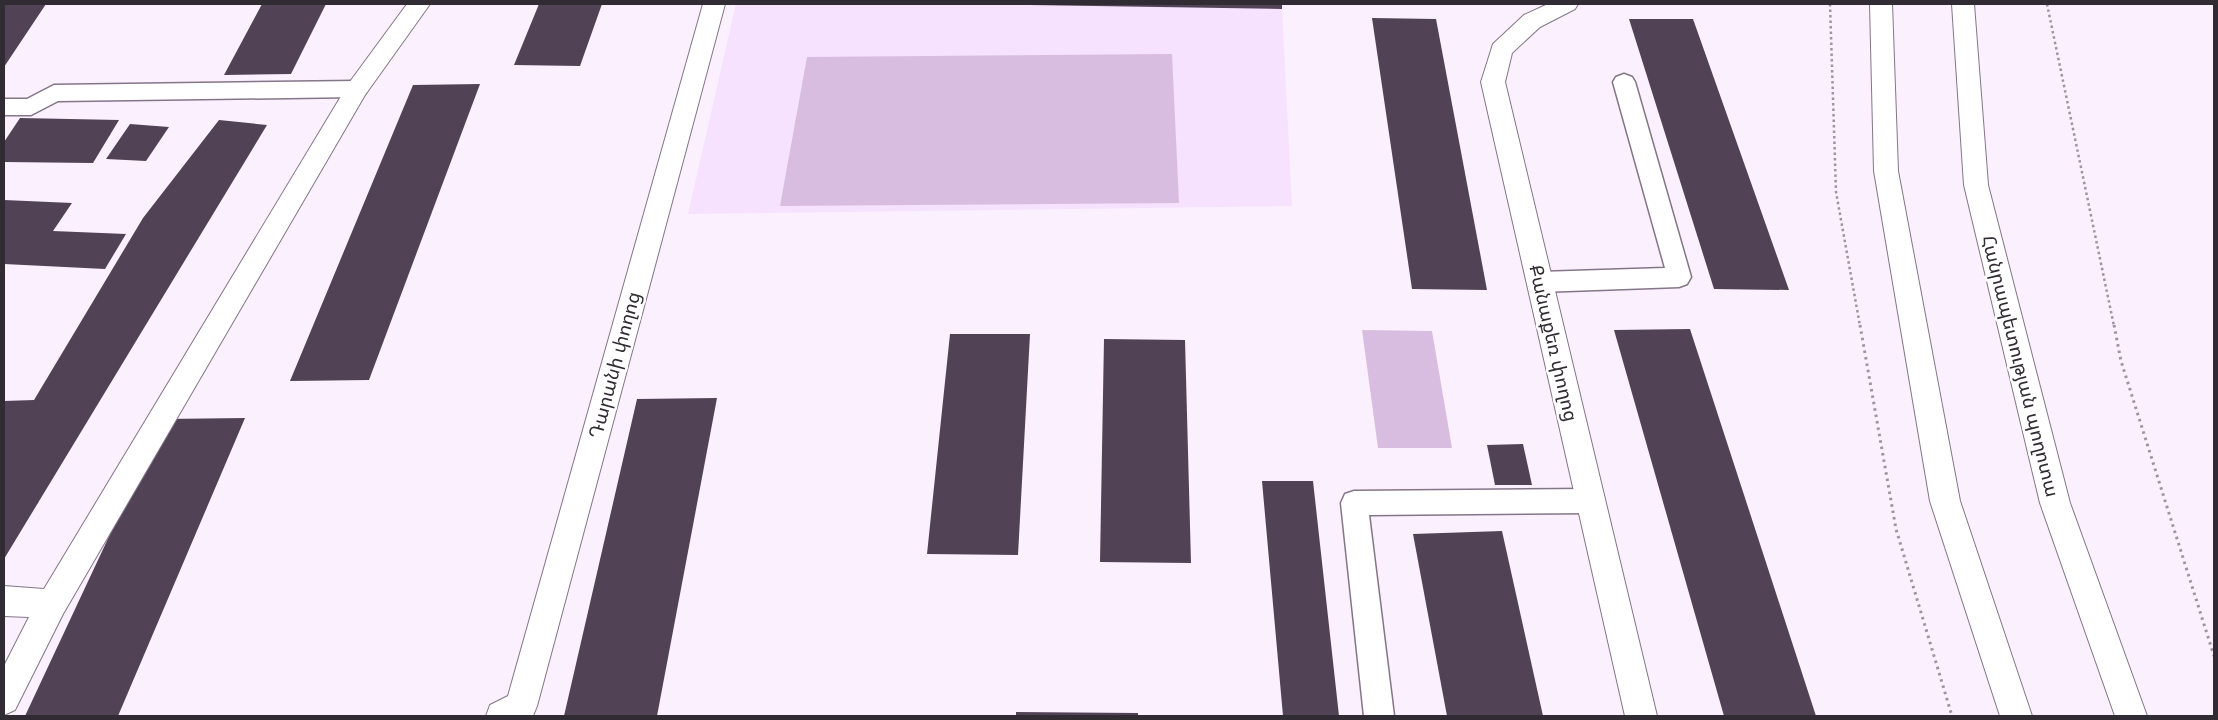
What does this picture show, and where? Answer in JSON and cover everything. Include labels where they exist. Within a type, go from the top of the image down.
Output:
[{"type":"street","points":[[4,699],[52,604],[357,89],[419,4]]},
{"type":"street","name":"Դարանի փողոց","points":[[515,713],[714,4]]},
{"type":"street","name":"Քանաքեռ փողոց","points":[[1567,4],[1532,21],[1501,50],[1493,82],[1642,716]]},
{"type":"street","points":[[1881,4],[1886,171],[1946,501],[2016,716]]},
{"type":"street","name":"Հանրապետության պողոտա","points":[[1963,4],[1976,185],[2055,503],[2131,716]]},
{"type":"street","points":[[4,601],[52,604]]},
{"type":"lane","points":[[1540,282],[1679,277],[1624,82]]},
{"type":"lane","points":[[4,107],[31,107],[54,93],[357,89]]},
{"type":"lane","points":[[1379,716],[1354,503],[1591,501]]},
{"type":"path","points":[[1830,4],[1836,192],[1896,528],[1952,716]]},
{"type":"path","points":[[2047,4],[2121,361],[2214,656]]},
{"type":"shaded area","points":[[736,4],[1284,4],[1282,9],[1292,206],[688,214]]},
{"type":"shaded area","points":[[1172,54],[1179,203],[780,206],[807,57]]},
{"type":"shaded area","points":[[1362,330],[1432,331],[1452,448],[1378,448]]},
{"type":"building","points":[[4,4],[46,4],[4,67]]},
{"type":"building","points":[[262,4],[326,4],[291,74],[224,75]]},
{"type":"building","points":[[539,4],[602,4],[580,66],[514,65]]},
{"type":"building","points":[[1282,4],[1282,9],[1030,5]]},
{"type":"building","points":[[1372,18],[1436,19],[1487,290],[1412,289]]},
{"type":"building","points":[[1629,19],[1693,19],[1789,290],[1714,289]]},
{"type":"building","points":[[480,84],[369,380],[290,381],[413,85]]},
{"type":"building","points":[[20,118],[119,120],[93,163],[4,162],[4,142]]},
{"type":"building","points":[[219,120],[267,125],[4,559],[4,401],[34,400],[143,218]]},
{"type":"building","points":[[130,124],[169,127],[146,161],[106,159]]},
{"type":"building","points":[[4,200],[72,203],[53,231],[126,234],[105,269],[4,264]]},
{"type":"building","points":[[1690,329],[1816,716],[1724,716],[1614,330]]},
{"type":"building","points":[[950,334],[1030,334],[1018,555],[927,554]]},
{"type":"building","points":[[1104,339],[1185,340],[1191,563],[1100,562]]},
{"type":"building","points":[[717,398],[657,716],[564,716],[637,399]]},
{"type":"building","points":[[245,418],[118,716],[25,716],[164,419]]},
{"type":"building","points":[[1523,444],[1532,485],[1495,485],[1487,445]]},
{"type":"building","points":[[1262,481],[1313,481],[1339,716],[1283,716]]},
{"type":"building","points":[[1502,531],[1543,716],[1447,716],[1413,534]]},
{"type":"building","points":[[1016,712],[1138,713],[1138,716],[1016,716]]}]
